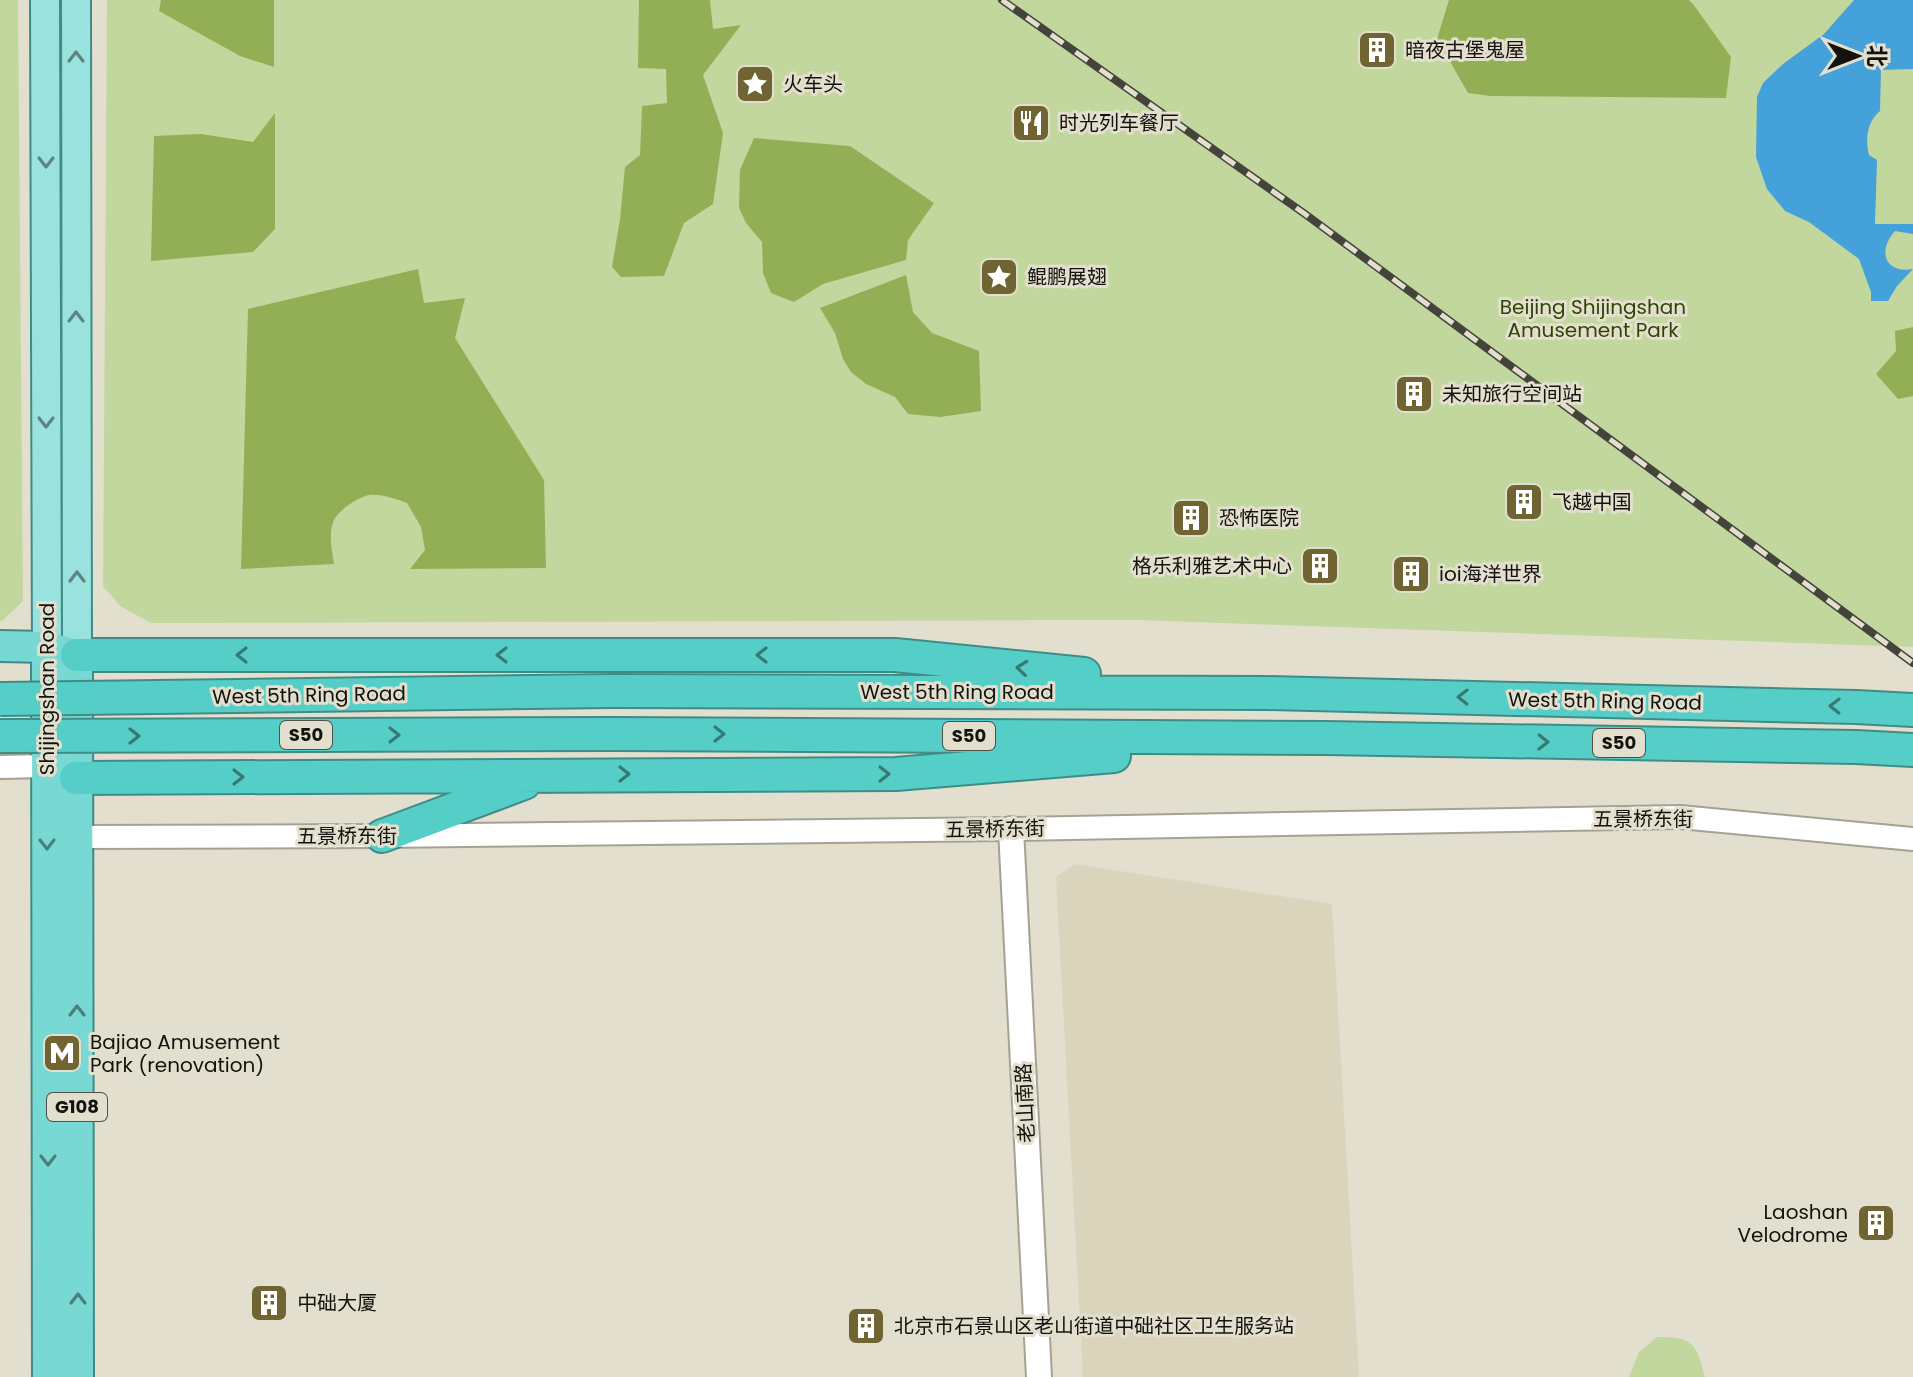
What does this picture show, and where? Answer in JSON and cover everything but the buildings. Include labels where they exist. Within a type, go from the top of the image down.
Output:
[{"type":"highway","points":[[0,646],[57,654],[895,655],[1266,693]]},
{"type":"highway","points":[[0,662],[57,654]]},
{"type":"highway","name":"Shijingshan Road","points":[[48,1377],[62,772],[57,654]]},
{"type":"highway","name":"West 5th Ring Road","points":[[0,699],[612,691],[1266,693],[1913,710]]},
{"type":"highway","name":"West 5th Ring Road","points":[[0,736],[613,734],[1325,738],[1913,750]]},
{"type":"highway","points":[[62,772],[896,774],[1325,738]]},
{"type":"highway","name":"Shijingshan Road","points":[[62,772],[76,837],[78,1377]]},
{"type":"highway","points":[[382,836],[546,775]]},
{"type":"main road","name":"Shijingshan Road","points":[[45,0],[57,654]]},
{"type":"main road","name":"Shijingshan Road","points":[[57,654],[76,0]]},
{"type":"main road","name":"老山南路","points":[[1011,829],[1039,1377]]},
{"type":"street","points":[[0,767],[62,772]]},
{"type":"street","name":"五景桥东街","points":[[76,837],[1011,829],[1680,817],[1913,839]]},
{"type":"shaded area","points":[[1075,864],[1332,904],[1359,1377],[1083,1377],[1056,877]]},
{"type":"green space","points":[[0,0],[18,0],[23,601],[2,621],[0,621]]},
{"type":"green space","name":"Beijing Shijingshan Amusement Park","points":[[107,0],[1913,0],[1913,647],[1137,620],[151,623],[120,606],[103,586]]},
{"type":"green space","points":[[161,0],[274,0],[274,67],[240,56],[159,11]]},
{"type":"green space","points":[[639,0],[710,0],[713,29],[741,25],[703,75],[723,133],[713,204],[684,223],[664,276],[621,277],[612,267],[625,167],[640,155],[642,106],[667,103],[666,69],[638,68]]},
{"type":"green space","points":[[1449,0],[1689,0],[1731,57],[1726,98],[1490,96],[1468,93],[1437,39]]},
{"type":"green space","points":[[275,113],[275,229],[253,252],[151,261],[154,136],[201,134],[253,142]]},
{"type":"green space","points":[[754,138],[850,146],[934,203],[908,240],[906,260],[823,284],[794,302],[771,293],[763,273],[762,242],[746,223],[739,208],[740,170]]},
{"type":"green space","points":[[418,269],[424,303],[465,298],[455,338],[544,480],[546,568],[410,569],[425,550],[421,527],[407,503],[374,495],[354,501],[334,520],[331,536],[334,564],[241,569],[248,309]]},
{"type":"green space","points":[[906,275],[913,312],[932,333],[979,351],[981,411],[940,417],[908,414],[895,397],[866,384],[851,372],[843,359],[835,333],[820,308]]},
{"type":"green space","points":[[1913,327],[1913,396],[1898,399],[1876,374],[1896,351],[1895,331]]},
{"type":"green space","points":[[1657,1337],[1679,1338],[1692,1344],[1705,1377],[1629,1377],[1639,1352]]},
{"type":"water","points":[[1854,0],[1913,0],[1913,69],[1881,70],[1880,111],[1872,120],[1867,137],[1869,155],[1877,160],[1875,224],[1913,224],[1913,234],[1895,231],[1886,246],[1885,253],[1890,264],[1903,270],[1913,269],[1888,301],[1871,301],[1871,292],[1859,259],[1809,222],[1785,211],[1767,189],[1756,157],[1757,97],[1763,83],[1824,34]]},
{"type":"railway","points":[[1002,0],[1305,214],[1913,663]]},
{"type":"place","name":"暗夜古堡鬼屋","points":[[1377,50]]},
{"type":"place","name":"火车头","points":[[755,84]]},
{"type":"place","name":"时光列车餐厅","points":[[1031,123]]},
{"type":"place","name":"鲲鹏展翅","points":[[999,277]]},
{"type":"place","name":"未知旅行空间站","points":[[1414,394]]},
{"type":"place","name":"飞越中国","points":[[1524,502]]},
{"type":"place","name":"恐怖医院","points":[[1191,518]]},
{"type":"place","name":"格乐利雅艺术中心","points":[[1320,566]]},
{"type":"place","name":"ioi海洋世界","points":[[1411,574]]},
{"type":"place","name":"Bajiao Amusement Park (renovation)","points":[[62,1053]]},
{"type":"place","name":"Laoshan Velodrome","points":[[1876,1223]]},
{"type":"place","name":"中础大厦","points":[[269,1303]]},
{"type":"place","name":"北京市石景山区老山街道中础社区卫生服务站","points":[[866,1326]]}]
